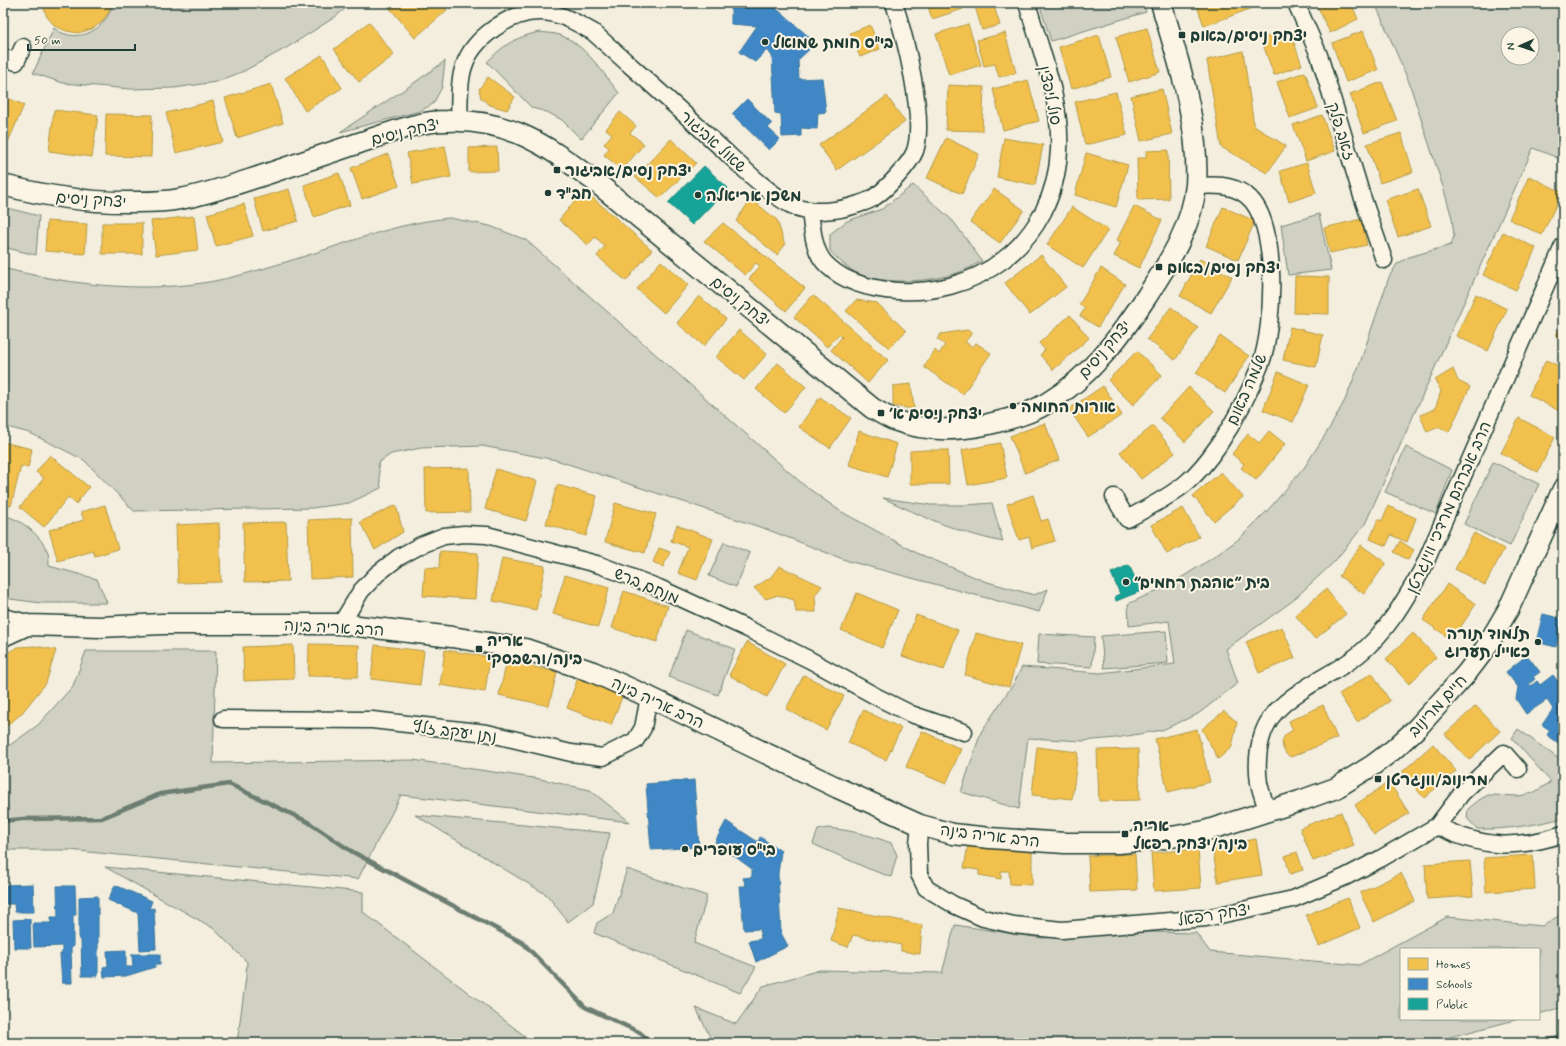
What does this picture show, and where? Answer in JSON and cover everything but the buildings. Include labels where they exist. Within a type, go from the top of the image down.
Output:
[{"type":"street","name":"שאול אביגור","points":[[458,121],[463,67],[469,53],[480,39],[495,27],[532,8],[572,20],[593,32],[750,174],[780,198],[793,206],[810,210],[832,211],[856,205],[873,199],[892,182],[915,152],[917,114],[913,83],[905,40],[894,3]]},
{"type":"street","name":"סול ליפצין","points":[[810,210],[816,244],[824,262],[836,272],[855,283],[900,292],[924,290],[964,282],[984,273],[1011,254],[1023,243],[1043,210],[1052,191],[1059,151],[1058,113],[1027,3]]},
{"type":"street","name":"יצחק ניסים","points":[[3,185],[40,194],[82,201],[158,201],[179,199],[228,187],[391,132],[421,124],[458,121],[493,126],[520,134],[565,159],[597,183],[872,408],[894,420],[915,426],[935,430],[957,430],[980,426],[1026,413],[1046,404],[1083,376],[1106,353],[1124,330],[1174,253],[1184,232],[1196,186],[1195,146],[1192,122],[1184,84],[1161,3]]},
{"type":"street","name":"זאב פלק","points":[[1296,3],[1319,55],[1361,192],[1384,260]]},
{"type":"street","points":[[3,57],[16,62],[23,47]]},
{"type":"street","name":"שלמה באום","points":[[1114,497],[1127,519],[1168,496],[1186,483],[1218,447],[1248,392],[1261,362],[1269,329],[1271,297],[1270,265],[1265,228],[1260,213],[1252,200],[1245,194],[1231,188],[1219,185],[1196,186]]},
{"type":"street","name":"הרב אברהם מרדכי ווינגרטן","points":[[1268,812],[1260,784],[1257,763],[1261,742],[1270,718],[1288,700],[1358,655],[1377,638],[1393,619],[1408,596],[1423,568],[1563,246]]},
{"type":"street","name":"חיים מרינוב","points":[[1268,812],[1336,788],[1354,778],[1393,750],[1441,701],[1481,655],[1499,626],[1509,608],[1563,489]]},
{"type":"street","name":"מנחם ברש","points":[[341,624],[361,591],[377,574],[399,557],[421,545],[444,536],[464,534],[487,535],[600,565],[659,588],[748,628],[911,714],[964,732]]},
{"type":"street","name":"הרב אריה בינה","points":[[3,619],[27,624],[100,627],[162,624],[341,624],[452,637],[525,649],[593,672],[649,697],[844,791],[920,825],[953,834],[1065,843],[1119,843],[1166,838],[1205,831],[1268,812]]},
{"type":"street","name":"הרב אריה בינה","points":[[3,636],[27,624]]},
{"type":"street","name":"נתן יעקב זלץ","points":[[223,719],[372,720],[487,733],[572,752],[603,757],[635,741],[643,728],[649,697]]},
{"type":"street","name":"יצחק רפאל","points":[[920,825],[918,843],[920,874],[926,888],[954,906],[983,918],[1014,925],[1062,930],[1206,918],[1293,899],[1345,877],[1380,859],[1437,826],[1462,793],[1504,753],[1518,769]]},
{"type":"street","points":[[1437,826],[1456,835],[1477,842],[1491,844],[1523,844],[1545,840],[1563,834]]},
{"type":"shaded area","points":[[113,3],[352,3],[335,17],[288,47],[244,71],[216,82],[174,88],[130,89],[63,83],[33,73],[54,28],[64,34],[73,36],[89,33],[102,24],[107,18]]},
{"type":"shaded area","points":[[1039,3],[1143,3],[1146,12],[1051,41]]},
{"type":"shaded area","points":[[1375,3],[1563,3],[1563,160],[1533,148],[1365,524],[1334,562],[1291,602],[1226,649],[1238,683],[1198,714],[1162,730],[1116,738],[1083,741],[1028,738],[1019,809],[961,792],[981,732],[1014,683],[1022,667],[1100,673],[1175,664],[1169,621],[1129,626],[1128,604],[1171,584],[1211,559],[1239,539],[1268,510],[1304,468],[1332,424],[1345,400],[1360,363],[1389,277],[1397,264],[1409,257],[1451,245],[1454,236],[1452,218],[1409,82]]},
{"type":"shaded area","points":[[539,32],[560,35],[578,45],[600,68],[619,93],[581,139],[562,120],[547,112],[532,108],[487,62],[510,42]]},
{"type":"shaded area","points":[[445,61],[442,87],[433,104],[420,111],[340,132],[414,83]]},
{"type":"shaded area","points":[[913,185],[953,221],[982,261],[963,271],[946,276],[921,280],[894,281],[881,280],[859,274],[851,270],[836,258],[830,251],[830,234],[847,221],[882,209]]},
{"type":"shaded area","points":[[3,207],[39,216],[36,255],[3,247]]},
{"type":"shaded area","points":[[1319,214],[1331,270],[1288,275],[1281,225]]},
{"type":"shaded area","points":[[450,218],[490,226],[526,240],[805,486],[840,511],[917,553],[984,581],[1034,595],[1048,589],[1039,612],[848,561],[766,529],[556,460],[482,446],[421,448],[391,454],[378,463],[381,488],[349,503],[312,508],[134,511],[84,460],[30,433],[3,426],[3,268],[71,282],[117,286],[163,287],[199,284],[251,272],[369,235],[409,225]]},
{"type":"shaded area","points":[[1406,447],[1452,470],[1436,514],[1385,492]]},
{"type":"shaded area","points":[[1493,462],[1539,484],[1510,546],[1464,524]]},
{"type":"shaded area","points":[[883,498],[931,505],[992,503],[1003,542],[971,534],[942,524]]},
{"type":"shaded area","points":[[3,515],[23,524],[39,538],[48,552],[49,566],[97,579],[107,603],[41,603],[3,598]]},
{"type":"shaded area","points":[[724,542],[750,553],[736,587],[709,576]]},
{"type":"shaded area","points":[[686,630],[735,649],[718,695],[669,677]]},
{"type":"shaded area","points":[[1166,631],[1168,663],[1104,668],[1101,636]]},
{"type":"shaded area","points":[[1039,634],[1094,637],[1092,667],[1037,664]]},
{"type":"shaded area","points":[[86,651],[216,651],[213,763],[413,760],[540,779],[590,790],[630,822],[401,795],[358,879],[69,850],[3,850],[3,750],[38,725],[73,686]]},
{"type":"shaded area","points":[[1518,729],[1563,762],[1563,818],[1542,823],[1499,829],[1477,829],[1467,818],[1468,809],[1479,800],[1488,795],[1519,796],[1533,793],[1551,782],[1512,738]]},
{"type":"shaded area","points":[[415,815],[610,833],[593,903],[568,922],[547,895]]},
{"type":"shaded area","points":[[827,828],[860,833],[891,843],[897,855],[891,877],[869,869],[813,844],[818,830]]},
{"type":"shaded area","points":[[105,867],[363,892],[363,912],[534,1043],[237,1043],[247,962],[213,928]]},
{"type":"shaded area","points":[[627,869],[707,896],[694,943],[756,967],[740,993],[594,933],[597,923],[613,913]]},
{"type":"shaded area","points":[[1563,913],[1563,1007],[1540,1014],[1540,948],[1400,948],[1400,1020],[1515,1020],[1427,1043],[713,1043],[696,1008],[736,1024],[763,986],[820,970],[942,973],[955,925],[1041,938],[1148,932],[1196,933],[1210,952],[1359,965],[1447,917],[1543,926]]},
{"type":"waterway","points":[[3,821],[22,819],[102,818],[160,794],[229,784],[308,822],[351,851],[523,943],[585,1007],[639,1032],[652,1043]]},
{"type":"waterway","points":[[1537,1043],[1563,1037]]},
{"type":"place","name":"יצחק ניסים/באום","points":[[1182,35]]},
{"type":"place","name":"בי\"ס חומת שמואל","points":[[765,42]]},
{"type":"place","name":"יצחק נסים/אביגור","points":[[557,170]]},
{"type":"place","name":"חב\"ד","points":[[548,193]]},
{"type":"place","name":"משכן אריאלה","points":[[698,195]]},
{"type":"place","name":"יצחק נסים/באום","points":[[1159,267]]},
{"type":"place","name":"אורות החומה","points":[[1013,406]]},
{"type":"place","name":"יצחק ניסים א׳","points":[[881,413]]},
{"type":"place","name":"בית ״אהבת רחמים״","points":[[1126,582]]},
{"type":"place","name":"תלמוד תורה כאייל תערוג","points":[[1538,642]]},
{"type":"place","name":"אריה בינה/ורשבסקי","points":[[479,649]]},
{"type":"place","name":"מרינוב/וונגרטן","points":[[1378,779]]},
{"type":"place","name":"אריה בינה/יצחק רפאל","points":[[1125,834]]},
{"type":"place","name":"בי\"ס עופרים","points":[[685,849]]}]
